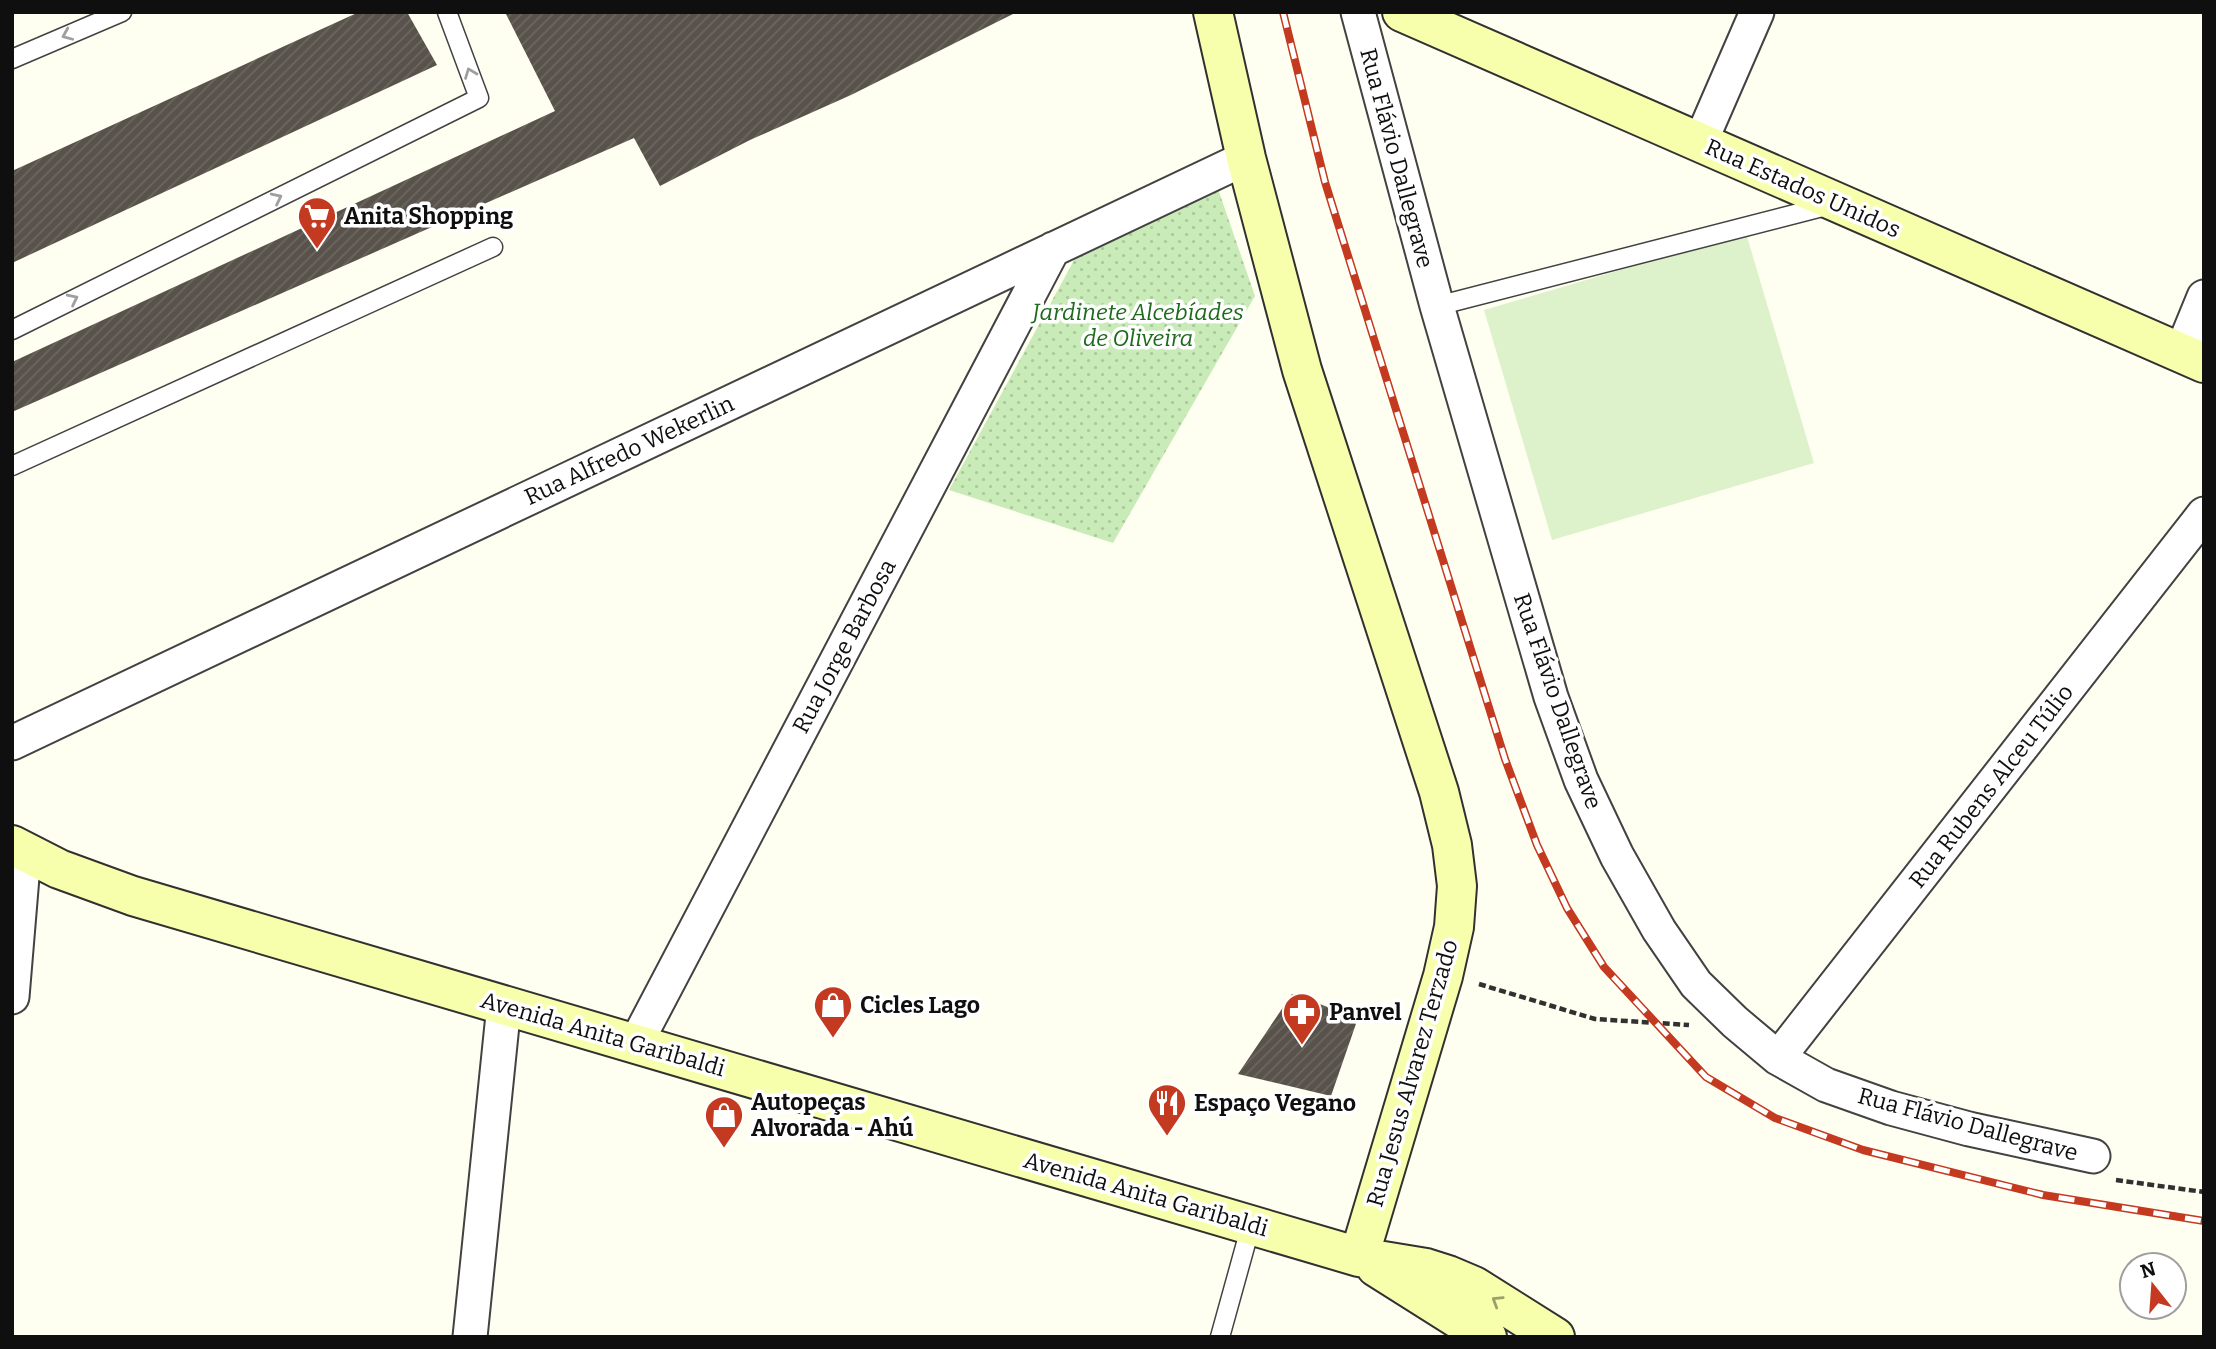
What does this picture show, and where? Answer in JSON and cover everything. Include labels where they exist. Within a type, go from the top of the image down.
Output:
[{"type":"main road","points":[[1213,12],[1246,158]]},
{"type":"main road","name":"Rua Estados Unidos","points":[[1402,12],[2192,358]]},
{"type":"main road","name":"Rua Jesus Alvarez Terzado","points":[[1246,158],[1302,370],[1439,792],[1452,845],[1457,886],[1454,927],[1443,976],[1359,1257]]},
{"type":"main road","name":"Avenida Anita Garibaldi","points":[[18,849],[92,883],[133,896],[1359,1257],[1426,1268],[1474,1286],[1555,1337]]},
{"type":"main road","name":"Avenida Anita Garibaldi","points":[[1359,1257],[1487,1337]]},
{"type":"street","name":"Rua Flávio Dallegrave","points":[[1358,12],[1437,306],[1539,657],[1581,780],[1617,856],[1658,930],[1696,984],[1735,1022],[1778,1058],[1826,1085],[1891,1108],[2103,1168]]},
{"type":"street","points":[[1700,143],[1756,12]]},
{"type":"street","name":"Rua Alfredo Wekerlin","points":[[12,743],[1246,158]]},
{"type":"street","name":"Rua Jorge Barbosa","points":[[636,1043],[1053,249]]},
{"type":"street","points":[[2192,358],[2204,297]]},
{"type":"street","name":"Rua Rubens Alceu Túlio","points":[[1778,1058],[2204,514]]},
{"type":"street","points":[[12,997],[18,849]]},
{"type":"street","points":[[470,1337],[504,1005]]},
{"type":"lane","points":[[12,59],[122,12]]},
{"type":"lane","points":[[12,330],[479,97],[447,12]]},
{"type":"lane","points":[[1437,306],[1838,203]]},
{"type":"lane","points":[[12,466],[493,247]]},
{"type":"lane","points":[[1220,1337],[1251,1225]]},
{"type":"path","points":[[1443,976],[1485,985],[1595,1019],[1694,1025],[1685,1014]]},
{"type":"path","points":[[2103,1168],[2204,1192]]},
{"type":"green space","name":"Jardinete Alcebíades de Oliveira","points":[[1218,189],[1255,296],[1113,543],[949,490],[1079,251]]},
{"type":"green space","points":[[1746,233],[1814,463],[1552,540],[1484,310]]},
{"type":"building","points":[[359,12],[407,12],[437,65],[12,263],[12,171]]},
{"type":"building","points":[[505,12],[1017,12],[660,186],[634,138],[12,412],[12,362],[555,111]]},
{"type":"building","name":"Panvel","points":[[1292,994],[1358,1018],[1331,1096],[1238,1074]]},
{"type":"railway","points":[[1283,12],[1325,182],[1505,759],[1537,845],[1567,908],[1604,967],[1706,1077],[1775,1118],[1863,1150],[2043,1195],[2204,1221]]},
{"type":"place","name":"Anita Shopping","points":[[317,250]]},
{"type":"place","name":"Cicles Lago","points":[[833,1039]]},
{"type":"place","name":"Panvel","points":[[1302,1046]]},
{"type":"place","name":"Espaço Vegano","points":[[1167,1137]]},
{"type":"place","name":"Autopeças Alvorada - Ahú","points":[[724,1149]]}]
